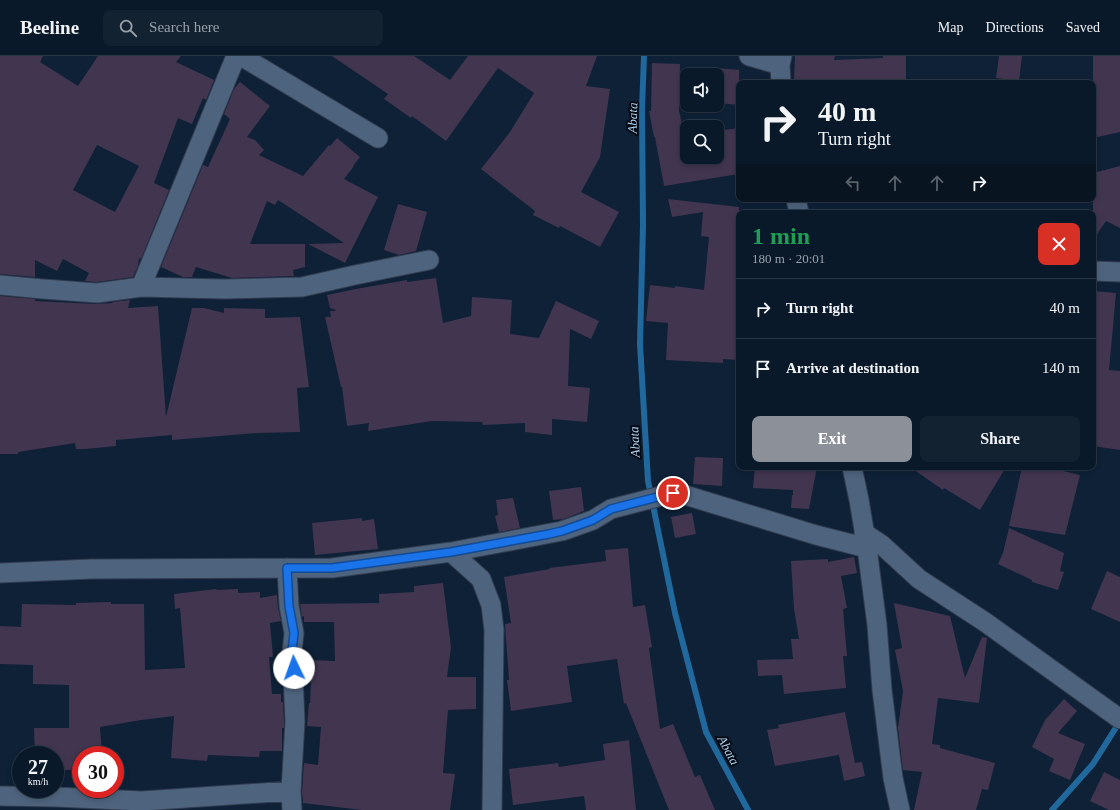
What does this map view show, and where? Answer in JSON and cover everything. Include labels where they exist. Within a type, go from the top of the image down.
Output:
[{"type":"street","points":[[141,287],[236,56]]},
{"type":"street","points":[[240,56],[378,138]]},
{"type":"street","points":[[749,56],[781,68]]},
{"type":"street","points":[[0,285],[97,293],[141,287],[224,289],[302,287],[429,260]]},
{"type":"street","points":[[1096,271],[1120,272]]},
{"type":"street","points":[[853,470],[866,541],[877,626],[882,690],[892,771],[900,810]]},
{"type":"street","points":[[0,573],[92,569],[332,568],[451,552],[562,531],[593,520],[611,509],[673,493],[685,495],[816,535],[866,541],[882,545],[920,579],[985,622],[1113,713]]},
{"type":"street","points":[[451,552],[481,579],[491,605],[494,630],[492,810]]},
{"type":"street","points":[[287,568],[289,606],[294,633],[292,652],[294,668],[295,721],[292,810]]},
{"type":"street","points":[[0,796],[75,804],[292,791]]},
{"type":"building","points":[[0,56],[43,56],[40,62],[78,86],[98,56],[181,56],[176,62],[214,80],[206,100],[203,98],[192,124],[178,118],[154,183],[169,190],[141,259],[139,258],[138,266],[133,277],[97,282],[85,281],[89,273],[63,259],[57,271],[35,260],[35,277],[0,274]],"holes":[[[97,145],[139,166],[115,212],[73,190]]]},
{"type":"building","points":[[332,56],[414,56],[450,80],[468,56],[597,56],[586,86],[610,89],[600,157],[581,192],[619,212],[600,247],[560,226],[559,228],[533,215],[535,211],[481,169],[510,132],[534,93],[498,68],[446,141],[412,116],[411,118],[384,99],[388,94]]},
{"type":"building","points":[[795,56],[835,56],[834,60],[883,58],[883,56],[906,56],[906,80],[794,80]]},
{"type":"building","points":[[999,56],[1022,56],[1019,80],[996,78]]},
{"type":"building","points":[[1093,56],[1120,56],[1120,132],[1096,137],[1096,80],[1093,80]]},
{"type":"building","points":[[652,63],[680,64],[680,164],[724,164],[724,130],[736,128],[736,174],[664,186],[649,111],[651,111]]},
{"type":"building","points":[[724,69],[739,70],[739,80],[736,80],[736,105],[724,104]]},
{"type":"building","points":[[240,82],[270,106],[247,137],[255,140],[264,150],[259,155],[303,176],[329,145],[330,146],[337,138],[360,157],[344,179],[378,197],[345,263],[308,244],[344,243],[278,200],[275,205],[267,201],[250,244],[305,244],[305,267],[293,270],[294,276],[232,278],[196,267],[192,277],[183,277],[161,267],[203,165],[208,167],[230,119],[224,114],[234,89]]},
{"type":"building","points":[[1120,166],[1120,228],[1106,221],[1096,236],[1096,210],[1093,210],[1093,202],[1096,202],[1096,172]]},
{"type":"building","points":[[668,199],[739,207],[739,210],[736,210],[736,360],[723,359],[723,363],[666,360],[668,323],[646,321],[650,285],[675,288],[675,286],[704,290],[709,237],[701,236],[703,212],[672,217]]},
{"type":"building","points":[[398,204],[427,212],[416,251],[399,255],[384,250]]},
{"type":"building","points":[[436,278],[443,323],[471,316],[472,297],[512,300],[510,334],[539,338],[556,301],[599,321],[591,339],[570,329],[568,386],[590,388],[587,422],[552,419],[552,435],[525,432],[525,423],[483,425],[482,422],[432,421],[368,431],[369,423],[347,426],[342,387],[325,317],[331,317],[330,311],[336,310],[330,308],[327,295],[407,280],[407,282]]},
{"type":"building","points":[[1096,291],[1116,293],[1109,370],[1120,371],[1120,450],[1096,446]]},
{"type":"building","points":[[0,296],[35,299],[35,301],[96,304],[130,300],[128,308],[158,306],[166,417],[192,308],[204,308],[224,313],[224,308],[265,309],[265,318],[300,317],[309,387],[297,388],[300,432],[256,433],[172,440],[172,435],[116,440],[116,446],[76,449],[75,443],[18,452],[18,454],[0,454]]},
{"type":"building","points":[[695,457],[723,458],[722,486],[693,484]]},
{"type":"building","points":[[755,470],[816,470],[809,509],[791,508],[793,490],[753,488]]},
{"type":"building","points":[[914,470],[1004,470],[980,510],[944,488],[943,490]]},
{"type":"building","points":[[1021,470],[1059,470],[1080,475],[1065,535],[1009,526]]},
{"type":"building","points":[[581,487],[584,511],[564,519],[553,520],[549,491]]},
{"type":"building","points":[[513,498],[520,528],[499,532],[495,516],[498,515],[496,500]]},
{"type":"building","points":[[692,513],[696,534],[675,538],[671,517]]},
{"type":"building","points":[[362,518],[362,521],[374,519],[378,549],[315,555],[312,523]]},
{"type":"building","points":[[1009,528],[1064,553],[1060,571],[1064,572],[1058,590],[1032,582],[1032,580],[998,564],[1003,553]]},
{"type":"building","points":[[628,548],[633,607],[645,605],[652,647],[649,648],[660,729],[673,724],[695,777],[700,775],[715,810],[669,810],[626,703],[624,704],[617,659],[567,666],[572,702],[511,711],[507,680],[509,680],[505,624],[511,623],[504,577],[550,569],[549,568],[606,561],[605,550]]},
{"type":"building","points":[[854,557],[857,573],[841,576],[847,608],[843,609],[847,656],[843,656],[846,688],[784,694],[782,675],[758,676],[757,660],[793,659],[791,639],[799,639],[794,609],[791,561],[828,559],[828,562]]},
{"type":"building","points":[[1107,571],[1120,577],[1120,622],[1091,609]]},
{"type":"building","points":[[443,583],[451,647],[447,677],[476,677],[476,709],[448,710],[443,773],[455,774],[450,810],[362,810],[303,803],[302,791],[304,763],[318,765],[321,727],[307,726],[310,703],[312,660],[335,661],[334,622],[304,622],[304,616],[302,617],[300,604],[379,603],[379,594],[414,592],[414,586]]},
{"type":"building","points":[[216,589],[238,589],[238,593],[260,592],[260,598],[277,595],[281,621],[270,623],[273,657],[269,657],[272,694],[281,694],[281,702],[283,702],[284,728],[282,728],[282,751],[260,751],[259,757],[208,755],[207,761],[171,758],[174,716],[100,727],[101,746],[72,746],[72,770],[64,770],[64,746],[35,746],[34,728],[69,728],[69,685],[33,684],[33,665],[0,664],[0,626],[21,627],[22,604],[76,605],[76,603],[111,602],[111,604],[144,604],[145,670],[185,668],[180,608],[175,609],[174,594]]},
{"type":"building","points":[[894,603],[950,616],[965,678],[982,637],[987,638],[979,703],[938,698],[932,744],[940,745],[940,748],[995,763],[988,790],[982,789],[976,810],[914,810],[922,772],[903,770],[898,728],[903,691],[895,650],[902,648]]},
{"type":"building","points":[[1064,699],[1077,711],[1058,733],[1085,744],[1070,780],[1049,771],[1054,759],[1032,747],[1045,720]]},
{"type":"building","points":[[845,712],[855,763],[862,762],[865,776],[844,781],[839,755],[775,766],[767,730],[779,728],[778,725]]},
{"type":"building","points":[[629,740],[636,810],[586,810],[584,796],[513,805],[509,769],[558,763],[559,767],[605,760],[603,744]]},
{"type":"building","points":[[1104,772],[1120,780],[1120,810],[1109,810],[1090,801]]},
{"type":"waterway","name":"Abata","points":[[644,56],[642,109],[643,225],[640,344],[648,481],[675,613],[706,732],[748,810]]},
{"type":"waterway","points":[[1052,810],[1093,764],[1120,721]]},
{"type":"route","points":[[294,668],[292,652],[294,633],[289,606],[287,568],[332,568],[451,552],[549,534],[593,520],[611,509],[673,493]]}]
